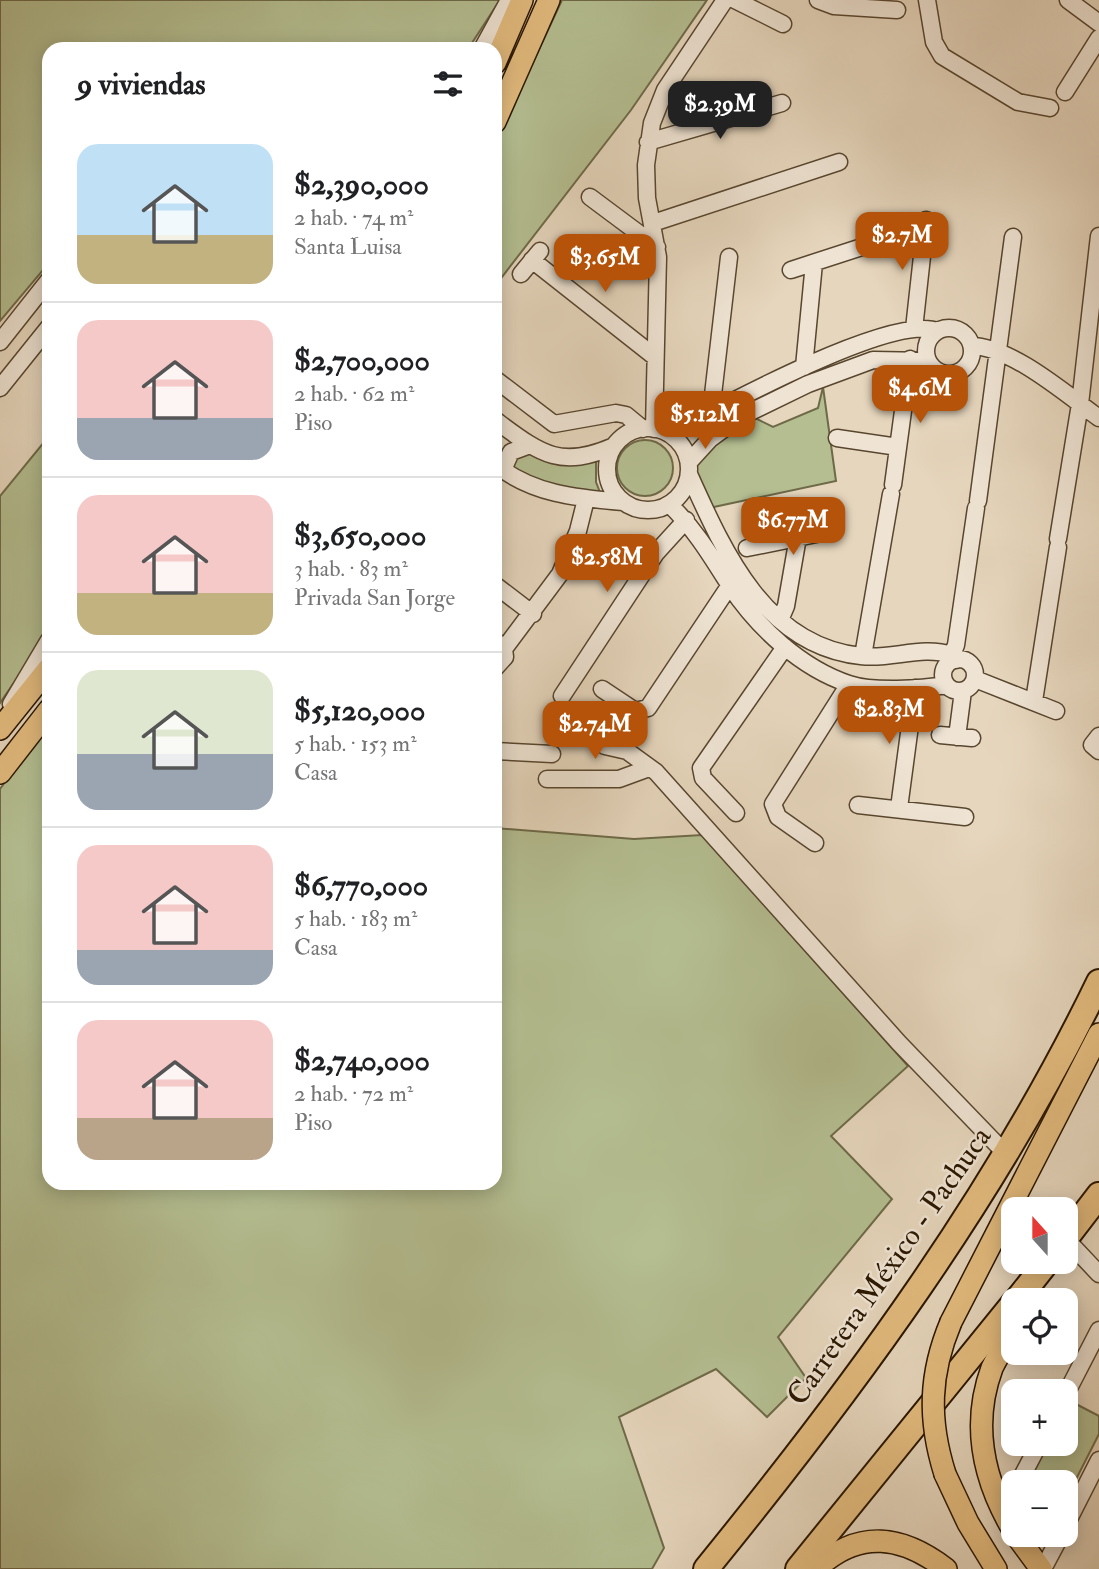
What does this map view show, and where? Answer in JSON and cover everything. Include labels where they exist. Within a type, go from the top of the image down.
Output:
[{"type":"highway","name":"Carretera México - Pachuca","points":[[706,1569],[867,1362],[965,1220],[1007,1155],[1056,1069],[1099,982]]},
{"type":"highway","points":[[1078,1222],[1099,1195]]},
{"type":"highway","points":[[1026,1288],[1037,1274]]},
{"type":"highway","points":[[798,1569],[1001,1319]]},
{"type":"main road","points":[[502,47],[522,0]]},
{"type":"main road","points":[[502,106],[549,0]]},
{"type":"main road","points":[[0,727],[42,676]]},
{"type":"main road","points":[[0,773],[42,719]]},
{"type":"main road","points":[[996,1569],[968,1523],[945,1474],[933,1426],[932,1388],[939,1353],[951,1322],[1099,1034]]},
{"type":"main road","points":[[1001,1351],[985,1391],[980,1420],[982,1452],[1001,1500]]},
{"type":"main road","points":[[816,1569],[846,1549],[866,1542],[888,1540],[923,1551],[946,1569]]},
{"type":"main road","points":[[1026,1547],[1042,1569]]},
{"type":"street","points":[[486,42],[509,0]]},
{"type":"street","points":[[648,429],[655,357],[657,247],[646,184],[648,142],[657,105],[665,90],[725,0]]},
{"type":"street","points":[[818,0],[834,6],[897,10]]},
{"type":"street","points":[[927,0],[933,42],[942,56],[1018,102],[1050,108]]},
{"type":"street","points":[[1068,0],[1099,23]]},
{"type":"street","points":[[744,2],[783,24]]},
{"type":"street","points":[[1065,92],[1099,38]]},
{"type":"street","points":[[648,142],[782,103]]},
{"type":"street","points":[[653,223],[839,162]]},
{"type":"street","points":[[590,197],[657,247]]},
{"type":"street","points":[[914,329],[926,220]]},
{"type":"street","points":[[1034,701],[1080,404],[1099,236]]},
{"type":"street","points":[[946,685],[944,670],[954,657],[956,645],[1013,237]]},
{"type":"street","points":[[791,270],[871,244]]},
{"type":"street","points":[[521,274],[536,256],[655,357]]},
{"type":"street","points":[[711,412],[729,257]]},
{"type":"street","points":[[804,368],[814,263]]},
{"type":"street","points":[[0,342],[42,289]]},
{"type":"street","points":[[670,434],[804,368],[914,329],[955,329],[966,335],[972,346],[970,361],[953,374],[938,372],[928,361],[926,344],[937,331]]},
{"type":"street","points":[[0,388],[42,336]]},
{"type":"street","points":[[972,346],[999,352],[1099,418]]},
{"type":"street","points":[[502,469],[526,484],[586,499],[622,502],[645,510],[669,504],[682,491],[689,468],[723,428],[779,396],[862,363],[910,359],[928,361]]},
{"type":"street","points":[[863,656],[892,490],[910,359]]},
{"type":"street","points":[[502,384],[554,424],[616,413],[626,415],[648,429],[670,434],[684,450],[730,585],[785,647],[843,681],[915,688],[946,685],[963,691]]},
{"type":"street","points":[[502,425],[545,454],[573,459],[614,446],[632,432],[648,429]]},
{"type":"street","points":[[837,439],[898,447]]},
{"type":"street","points":[[502,463],[511,452],[530,445]]},
{"type":"street","points":[[614,446],[607,470],[614,493],[622,502]]},
{"type":"street","points":[[502,643],[533,614],[560,574],[571,551],[586,499]]},
{"type":"street","points":[[669,504],[719,553],[780,620],[814,645],[843,654],[863,656],[918,651],[954,657],[970,664],[975,679]]},
{"type":"street","points":[[562,696],[656,552],[685,520]]},
{"type":"street","points":[[747,548],[831,530]]},
{"type":"street","points":[[780,620],[786,606],[798,537]]},
{"type":"street","points":[[602,690],[635,711],[648,708],[730,585]]},
{"type":"street","points":[[502,590],[533,614]]},
{"type":"street","points":[[736,813],[703,778],[701,768],[785,647]]},
{"type":"street","points":[[0,727],[42,652]]},
{"type":"street","points":[[815,844],[778,817],[773,804],[843,681],[843,654]]},
{"type":"street","points":[[975,679],[1056,711]]},
{"type":"street","points":[[940,735],[965,737],[963,691],[975,679]]},
{"type":"street","points":[[899,808],[915,688]]},
{"type":"street","points":[[605,747],[627,751],[656,772],[909,1053],[1007,1155]]},
{"type":"street","points":[[502,751],[552,754]]},
{"type":"street","points":[[547,779],[619,779],[649,768]]},
{"type":"street","points":[[859,804],[965,817]]},
{"type":"street","points":[[1078,1251],[1099,1275]]},
{"type":"street","points":[[1074,1379],[1099,1331]]},
{"type":"street","points":[[1078,1501],[1099,1460]]},
{"type":"street","points":[[1042,1569],[1054,1547]]},
{"type":"green space","points":[[0,0],[500,0],[473,42],[42,42],[42,271],[0,321]]},
{"type":"green space","points":[[562,0],[707,0],[631,110],[502,277],[502,129]]},
{"type":"green space","points":[[823,387],[836,481],[709,508],[695,475],[696,461],[720,438],[755,418],[773,427],[818,408]]},
{"type":"green space","points":[[640,440],[650,440],[665,448],[671,457],[671,479],[665,488],[650,496],[640,496],[622,484],[617,473],[617,463],[629,445]]},
{"type":"green space","points":[[42,445],[42,642],[0,703],[0,496]]},
{"type":"green space","points":[[526,452],[543,460],[560,463],[596,459],[596,482],[601,495],[556,487],[515,473],[509,459]]},
{"type":"green space","points":[[42,732],[42,1190],[502,1190],[502,829],[634,839],[702,835],[908,1066],[831,1136],[892,1199],[778,1337],[806,1378],[767,1417],[716,1369],[619,1417],[664,1548],[652,1569],[0,1569],[0,789]]},
{"type":"green space","points":[[1078,1405],[1099,1416],[1099,1434],[1078,1475],[1078,1470],[1031,1470],[1039,1456],[1078,1456]]}]
